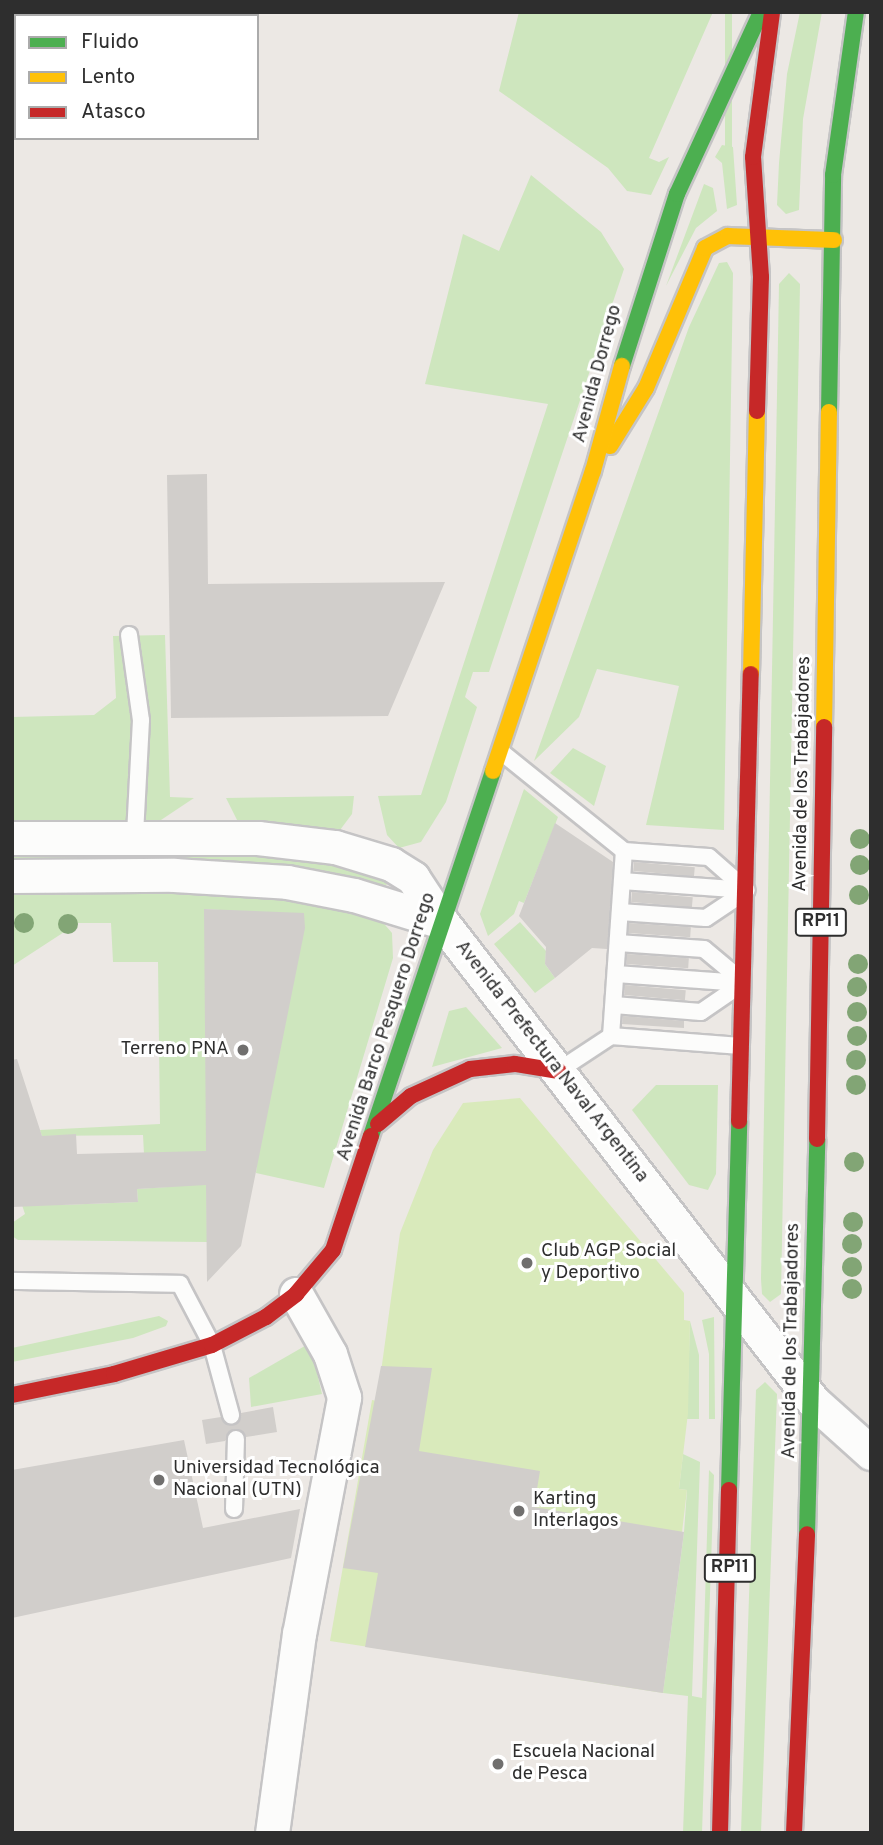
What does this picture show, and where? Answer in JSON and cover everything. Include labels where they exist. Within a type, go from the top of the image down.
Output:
[{"type":"main road","name":"Avenida Dorrego","points":[[593,471],[614,383],[677,194],[761,12]]},
{"type":"main road","name":"RP11","points":[[720,1833],[747,890],[759,236],[753,157],[772,12]]},
{"type":"main road","name":"Avenida de los Trabajadores","points":[[794,1833],[813,1401],[838,120],[856,12]]},
{"type":"main road","name":"Avenida Dorrego","points":[[593,471],[646,388],[705,248],[729,236],[834,240]]},
{"type":"main road","name":"Avenida Barco Pesquero Dorrego","points":[[12,1395],[114,1374],[212,1345],[266,1317],[296,1294],[333,1250],[379,1124],[442,922],[593,471]]},
{"type":"main road","points":[[379,1124],[411,1096],[470,1069],[514,1064],[558,1071]]},
{"type":"street","name":"Avenida Prefectura Naval Argentina","points":[[12,838],[135,835],[258,838],[335,847],[391,864],[413,878],[442,922],[813,1401],[871,1453]]},
{"type":"street","points":[[12,876],[174,875],[287,882],[355,895],[442,922]]},
{"type":"street","points":[[272,1833],[299,1634],[344,1397],[330,1353],[296,1294]]},
{"type":"lane","points":[[129,635],[141,720],[135,835]]},
{"type":"lane","points":[[499,750],[624,851],[709,857],[747,890]]},
{"type":"lane","points":[[611,1036],[624,851]]},
{"type":"lane","points":[[622,881],[747,890]]},
{"type":"lane","points":[[620,912],[706,918],[747,890]]},
{"type":"lane","points":[[618,943],[704,949],[744,983]]},
{"type":"lane","points":[[616,974],[744,983]]},
{"type":"lane","points":[[614,1005],[701,1012],[744,983]]},
{"type":"lane","points":[[558,1071],[611,1036],[743,1046]]},
{"type":"lane","points":[[12,1280],[180,1284],[212,1345],[231,1415]]},
{"type":"lane","points":[[234,1509],[236,1439]]},
{"type":"green space","points":[[519,12],[713,12],[649,158],[659,162],[669,157],[651,195],[627,191],[608,168],[499,91]]},
{"type":"green space","points":[[725,12],[732,12],[732,148],[725,148]]},
{"type":"green space","points":[[800,12],[822,12],[803,119],[799,210],[786,214],[777,205],[779,163],[787,74]]},
{"type":"green space","points":[[722,145],[733,147],[737,205],[727,209],[722,163],[715,157]]},
{"type":"green space","points":[[531,175],[601,232],[624,269],[489,672],[473,672],[465,697],[477,707],[446,802],[421,842],[399,848],[387,835],[378,796],[421,795],[548,404],[425,384],[463,234],[499,251]]},
{"type":"green space","points":[[704,184],[713,188],[717,211],[696,228],[666,286]]},
{"type":"green space","points":[[727,262],[733,273],[724,830],[646,825],[679,686],[597,669],[579,717],[534,761],[689,327],[719,263]]},
{"type":"green space","points":[[789,273],[800,284],[781,1294],[770,1302],[762,1294],[761,1279],[779,284]]},
{"type":"green space","points":[[165,635],[170,797],[194,798],[158,822],[12,826],[12,717],[94,715],[116,698],[113,636]]},
{"type":"green space","points":[[573,748],[606,766],[594,806],[550,773]]},
{"type":"green space","points":[[524,789],[558,817],[524,903],[519,901],[514,914],[488,936],[480,914]]},
{"type":"green space","points":[[354,796],[352,814],[337,834],[238,822],[226,798]]},
{"type":"green space","points":[[12,851],[237,851],[332,863],[382,877],[387,885],[12,864]]},
{"type":"green space","points":[[204,890],[310,898],[380,919],[392,933],[393,958],[324,1188],[256,1173],[281,914],[205,909],[207,1242],[18,1240],[12,1236],[12,1223],[25,1214],[16,1187],[60,1205],[138,1202],[137,1189],[167,1187],[144,1154],[143,1135],[42,1136],[40,1130],[160,1124],[158,962],[113,962],[111,923],[78,923],[12,966],[12,891]]},
{"type":"green space","points":[[520,922],[546,951],[545,964],[555,978],[535,993],[494,944]]},
{"type":"green space","points":[[466,1007],[502,1048],[432,1067],[449,1011]]},
{"type":"green space","points":[[656,1085],[718,1085],[716,1174],[708,1190],[689,1185],[632,1110]]},
{"type":"green space","points":[[520,1098],[684,1293],[684,1320],[690,1321],[688,1413],[679,1489],[687,1490],[663,1693],[330,1641],[372,1400],[377,1401],[400,1233],[433,1150],[463,1103]]},
{"type":"green space","points":[[159,1316],[168,1321],[166,1326],[133,1338],[12,1362],[12,1348]]},
{"type":"green space","points":[[714,1317],[715,1419],[709,1419],[709,1354],[702,1320]]},
{"type":"green space","points":[[690,1321],[699,1355],[699,1419],[687,1419]]},
{"type":"green space","points":[[310,1343],[322,1394],[251,1407],[249,1378]]},
{"type":"green space","points":[[765,1382],[777,1394],[761,1833],[741,1833],[756,1390]]},
{"type":"green space","points":[[683,1454],[700,1462],[692,1696],[702,1698],[709,1470],[714,1475],[702,1833],[683,1833],[688,1696],[663,1693],[684,1532],[687,1490],[679,1489]]},
{"type":"building","points":[[207,474],[208,584],[445,582],[388,716],[171,718],[167,475]]},
{"type":"building","points":[[555,823],[613,862],[607,949],[592,948],[555,978],[545,964],[546,947],[519,916]]},
{"type":"building","points":[[634,862],[695,867],[694,876],[633,871]]},
{"type":"building","points":[[632,892],[693,897],[692,907],[631,902]]},
{"type":"building","points":[[204,909],[304,913],[305,928],[241,1246],[207,1282],[206,1185],[137,1189],[138,1202],[12,1207],[12,1060],[17,1059],[42,1136],[76,1134],[77,1154],[206,1151]]},
{"type":"building","points":[[629,923],[691,927],[690,937],[628,933]]},
{"type":"building","points":[[627,954],[689,958],[688,968],[626,964]]},
{"type":"building","points":[[625,985],[686,990],[685,1000],[624,995]]},
{"type":"building","points":[[623,1016],[684,1021],[684,1028],[622,1024]]},
{"type":"building","name":"Karting Interlagos","points":[[381,1366],[432,1368],[419,1451],[540,1471],[534,1507],[684,1532],[663,1693],[365,1647],[378,1573],[343,1568]]},
{"type":"building","points":[[273,1407],[277,1432],[246,1437],[236,1429],[225,1441],[206,1444],[202,1420],[221,1417],[233,1425],[241,1413]]},
{"type":"building","name":"Universidad Tecnológica Nacional (UTN)","points":[[184,1440],[203,1528],[300,1509],[291,1558],[12,1618],[12,1470]]},
{"type":"traffic: fast","points":[[622,366],[677,194],[761,12]]},
{"type":"traffic: fast","points":[[829,412],[833,175],[856,12]]},
{"type":"traffic: fast","points":[[371,1136],[493,771]]},
{"type":"traffic: fast","points":[[729,1490],[739,1121]]},
{"type":"traffic: fast","points":[[807,1534],[817,1139]]},
{"type":"traffic: slow","points":[[610,446],[646,388],[705,248],[728,236],[834,240]]},
{"type":"traffic: slow","points":[[493,771],[593,471],[622,366]]},
{"type":"traffic: slow","points":[[751,674],[757,411]]},
{"type":"traffic: slow","points":[[824,727],[829,412]]},
{"type":"traffic: jam","points":[[757,411],[761,277],[753,157],[772,12]]},
{"type":"traffic: jam","points":[[739,1121],[751,674]]},
{"type":"traffic: jam","points":[[817,1139],[824,727]]},
{"type":"traffic: jam","points":[[378,1124],[411,1096],[470,1069],[515,1064],[558,1071]]},
{"type":"traffic: jam","points":[[12,1395],[114,1374],[212,1345],[266,1317],[296,1294],[333,1250],[371,1136]]},
{"type":"traffic: jam","points":[[720,1833],[729,1490]]},
{"type":"traffic: jam","points":[[794,1833],[807,1534]]},
{"type":"place","name":"Terreno PNA","points":[[243,1050]]},
{"type":"place","name":"Club AGP Social y Deportivo","points":[[527,1263]]},
{"type":"place","name":"Universidad Tecnológica Nacional (UTN)","points":[[159,1480]]},
{"type":"place","name":"Karting Interlagos","points":[[519,1511]]},
{"type":"place","name":"Escuela Nacional de Pesca","points":[[498,1764]]}]
